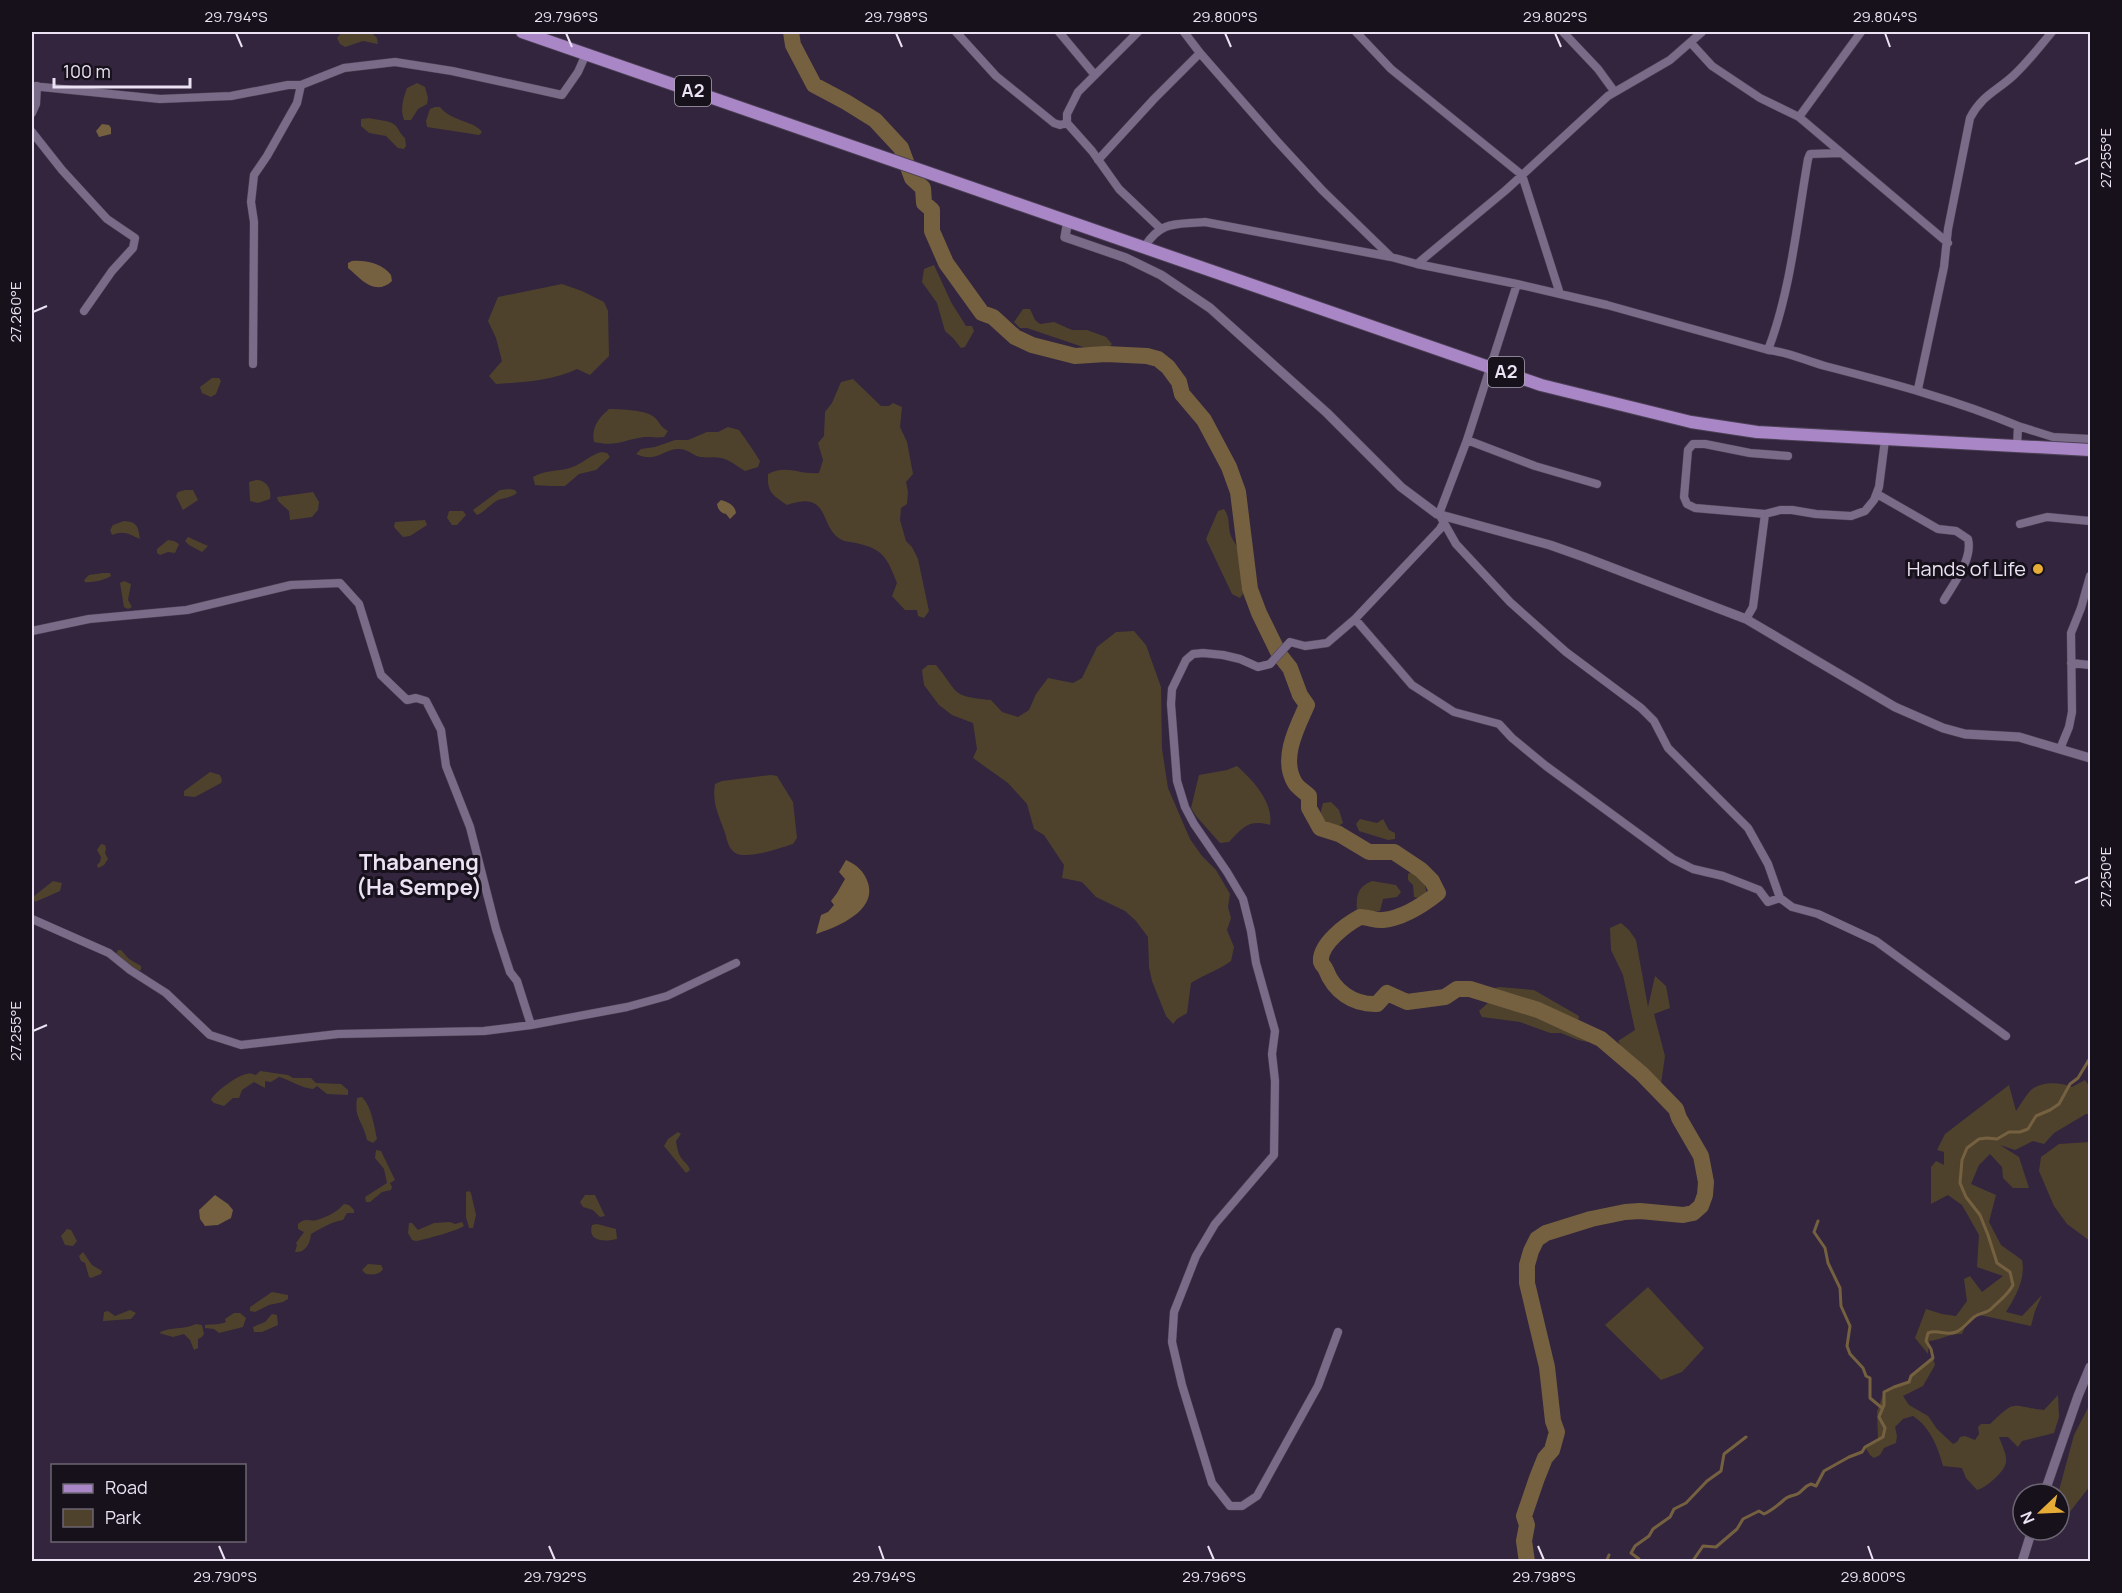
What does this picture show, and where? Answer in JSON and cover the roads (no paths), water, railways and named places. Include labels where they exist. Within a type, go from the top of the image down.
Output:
[{"type":"main road","name":"A2","points":[[522,32],[1145,246],[1540,385],[1691,422],[1757,432],[2091,450]]},
{"type":"street","points":[[956,32],[1011,90],[1054,123],[1060,125],[1067,123]]},
{"type":"street","points":[[1059,32],[1094,74]]},
{"type":"street","points":[[1138,32],[1078,92],[1066,114],[1067,123],[1119,189],[1160,228]]},
{"type":"street","points":[[1184,32],[1315,182],[1391,257]]},
{"type":"street","points":[[1356,32],[1391,69],[1522,176],[1560,294]]},
{"type":"street","points":[[1563,32],[1598,69],[1614,91]]},
{"type":"street","points":[[1417,264],[1522,176],[1614,91],[1670,60],[1702,32]]},
{"type":"street","points":[[1799,117],[1861,32]]},
{"type":"street","points":[[1918,389],[1948,243],[1948,229],[1970,118],[1977,104],[1996,87],[2013,77],[2052,32]]},
{"type":"street","points":[[1690,43],[1712,66],[1750,92],[1799,117],[1948,243]]},
{"type":"street","points":[[1098,160],[1200,53]]},
{"type":"street","points":[[32,113],[36,104],[34,86],[170,99],[231,96],[288,85],[301,85],[344,68],[395,62],[452,71],[562,95],[578,72],[586,54]]},
{"type":"street","points":[[253,364],[254,222],[251,202],[254,175],[297,103],[301,85]]},
{"type":"street","points":[[32,132],[62,170],[107,219],[135,238],[133,248],[112,271],[84,311]]},
{"type":"street","points":[[1768,350],[1774,335],[1787,280],[1808,159],[1810,154],[1841,153]]},
{"type":"street","points":[[1068,220],[1065,237],[1126,258],[1161,274],[1210,308],[1327,413],[1401,487],[1441,518],[1576,554],[1746,619],[1886,701],[1943,728],[1965,734],[2019,738],[2091,758]]},
{"type":"street","points":[[1145,246],[1160,228],[1205,222],[1391,257],[1607,305],[1768,350],[1789,353],[1809,362],[1918,389],[2053,437],[2091,439]]},
{"type":"street","points":[[1338,1332],[1318,1386],[1257,1496],[1242,1506],[1230,1506],[1212,1483],[1191,1415],[1172,1342],[1174,1312],[1196,1256],[1215,1224],[1274,1155],[1275,1082],[1272,1054],[1275,1031],[1256,963],[1243,899],[1194,824],[1185,807],[1177,781],[1171,704],[1173,689],[1186,660],[1193,654],[1203,652],[1223,655],[1258,667],[1270,664],[1290,642],[1305,646],[1327,643],[1355,619],[1440,529],[1441,518],[1517,284]]},
{"type":"street","points":[[2017,447],[2018,426]]},
{"type":"street","points":[[1467,440],[1535,466],[1597,484]]},
{"type":"street","points":[[1788,456],[1750,453],[1697,442],[1688,450],[1684,497],[1688,504],[1695,508],[1765,514],[1792,510],[1851,516],[1865,511],[1877,494],[1883,466],[1885,440]]},
{"type":"street","points":[[1877,494],[1938,529],[1956,531],[1968,539],[1968,555],[1944,600]]},
{"type":"street","points":[[1746,619],[1753,607],[1765,514]]},
{"type":"street","points":[[2020,524],[2047,517],[2091,521]]},
{"type":"street","points":[[1441,518],[1456,543],[1510,602],[1566,652],[1641,708],[1654,722],[1668,748],[1748,828],[1768,864],[1780,898],[1792,907],[1818,914],[1876,940],[2006,1036]]},
{"type":"street","points":[[2060,749],[2072,712],[2071,633],[2091,576]]},
{"type":"street","points":[[32,631],[89,619],[186,610],[291,585],[340,583],[358,604],[381,675],[407,700],[426,701],[441,730],[446,766],[470,826],[510,972],[517,981],[531,1025]]},
{"type":"street","points":[[1355,619],[1412,685],[1454,712],[1499,724],[1546,766],[1673,859],[1693,869],[1723,876],[1760,890],[1768,902],[1780,898]]},
{"type":"street","points":[[2071,663],[2091,665]]},
{"type":"street","points":[[32,919],[109,953],[166,993],[210,1035],[241,1045],[338,1034],[484,1031],[531,1025],[627,1007],[667,996],[736,963]]},
{"type":"street","points":[[2048,1482],[2078,1396],[2091,1367]]},
{"type":"street","points":[[2022,1562],[2028,1542]]},
{"type":"waterway","points":[[791,32],[793,45],[814,85],[875,120],[901,148],[912,178],[923,188],[924,203],[932,210],[932,231],[946,263],[982,313],[993,317],[1015,337],[1032,345],[1075,356],[1106,354],[1147,356],[1158,359],[1168,367],[1179,382],[1182,394],[1204,420],[1229,467],[1238,492],[1250,589],[1279,654],[1290,668],[1300,695],[1307,705],[1295,733],[1290,754],[1289,764],[1295,783],[1309,796],[1309,808],[1320,828],[1339,834],[1369,852],[1394,852],[1421,870],[1432,881],[1438,893],[1398,917],[1380,920],[1360,917],[1341,930],[1324,948],[1321,962],[1334,984],[1352,999],[1368,1004],[1377,1004],[1387,993],[1407,1002],[1445,997],[1457,989],[1470,989],[1538,1010],[1601,1039],[1642,1074],[1676,1109],[1701,1156],[1706,1182],[1705,1195],[1701,1206],[1693,1213],[1683,1215],[1640,1211],[1591,1219],[1546,1233],[1537,1239],[1531,1251],[1527,1265],[1527,1283],[1547,1367],[1553,1421],[1557,1432],[1552,1450],[1545,1458],[1524,1516],[1527,1525],[1524,1541],[1527,1562]]},
{"type":"waterway","points":[[1692,1562],[1703,1546],[1716,1547],[1737,1529],[1743,1519],[1759,1511],[1764,1514],[1807,1486],[1811,1484],[1816,1486],[1824,1471],[1862,1452],[1865,1447],[1883,1437],[1885,1428],[1879,1417],[1884,1405],[1884,1392],[1909,1382],[1911,1376],[1933,1358],[1926,1341],[1928,1333],[1956,1332],[1976,1316],[1989,1310],[2009,1292],[2013,1285],[2010,1272],[1997,1263],[1980,1215],[1966,1197],[1960,1183],[1962,1160],[1967,1148],[1979,1139],[1997,1139],[2009,1132],[2028,1129],[2036,1116],[2059,1104],[2070,1084],[2078,1078],[2090,1058]]},
{"type":"waterway","points":[[1818,1221],[1814,1232],[1825,1248],[1828,1263],[1840,1288],[1841,1306],[1850,1326],[1847,1346],[1850,1354],[1870,1378],[1870,1398],[1882,1408]]},
{"type":"waterway","points":[[1639,1562],[1639,1559],[1631,1553],[1635,1546],[1670,1517],[1674,1509],[1686,1503],[1707,1481],[1721,1471],[1724,1454],[1746,1437]]},
{"type":"waterway","points":[[1606,1562],[1609,1555]]},
{"type":"place","name":"Hands of Life","points":[[2038,569]]},
{"type":"district","name":"Thabaneng (Ha Sempe)","points":[[419,874]]}]
